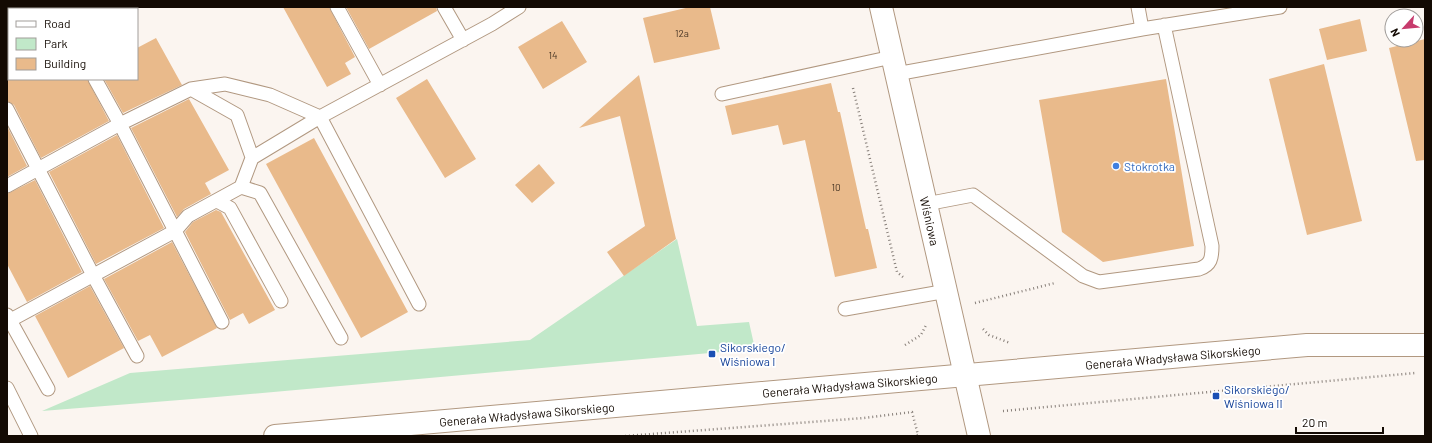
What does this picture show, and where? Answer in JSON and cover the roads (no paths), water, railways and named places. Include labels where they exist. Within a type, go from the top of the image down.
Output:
[{"type":"street","name":"Wiśniowa","points":[[881,7],[980,436]]},
{"type":"street","name":"Generała Władysława Sikorskiego","points":[[275,436],[1307,345],[1425,345]]},
{"type":"lane","points":[[338,7],[380,85]]},
{"type":"lane","points":[[444,7],[463,40]]},
{"type":"lane","points":[[252,157],[463,40],[519,7]]},
{"type":"lane","points":[[1138,7],[1142,29]]},
{"type":"lane","points":[[722,94],[848,66],[894,65],[1142,29],[1280,7]]},
{"type":"lane","points":[[926,204],[973,195],[1083,276],[1099,282],[1206,267],[1211,261],[1212,246],[1164,25]]},
{"type":"lane","points":[[95,80],[120,124],[222,322]]},
{"type":"lane","points":[[7,186],[120,124],[192,89],[225,84],[270,95],[320,118],[419,304]]},
{"type":"lane","points":[[48,389],[8,319],[94,277],[175,231],[188,216],[241,188],[252,157],[237,115],[192,89]]},
{"type":"lane","points":[[7,109],[94,277],[137,356]]},
{"type":"lane","points":[[241,188],[260,193],[341,338]]},
{"type":"lane","points":[[217,201],[230,208],[281,301]]},
{"type":"lane","points":[[845,308],[947,292]]},
{"type":"lane","points":[[7,388],[31,436]]},
{"type":"place","name":"Stokrotka","points":[[1116,166]]},
{"type":"place","name":"Sikorskiego/ Wiśniowa I","points":[[712,354]]},
{"type":"place","name":"Sikorskiego/ Wiśniowa II","points":[[1216,396]]}]
